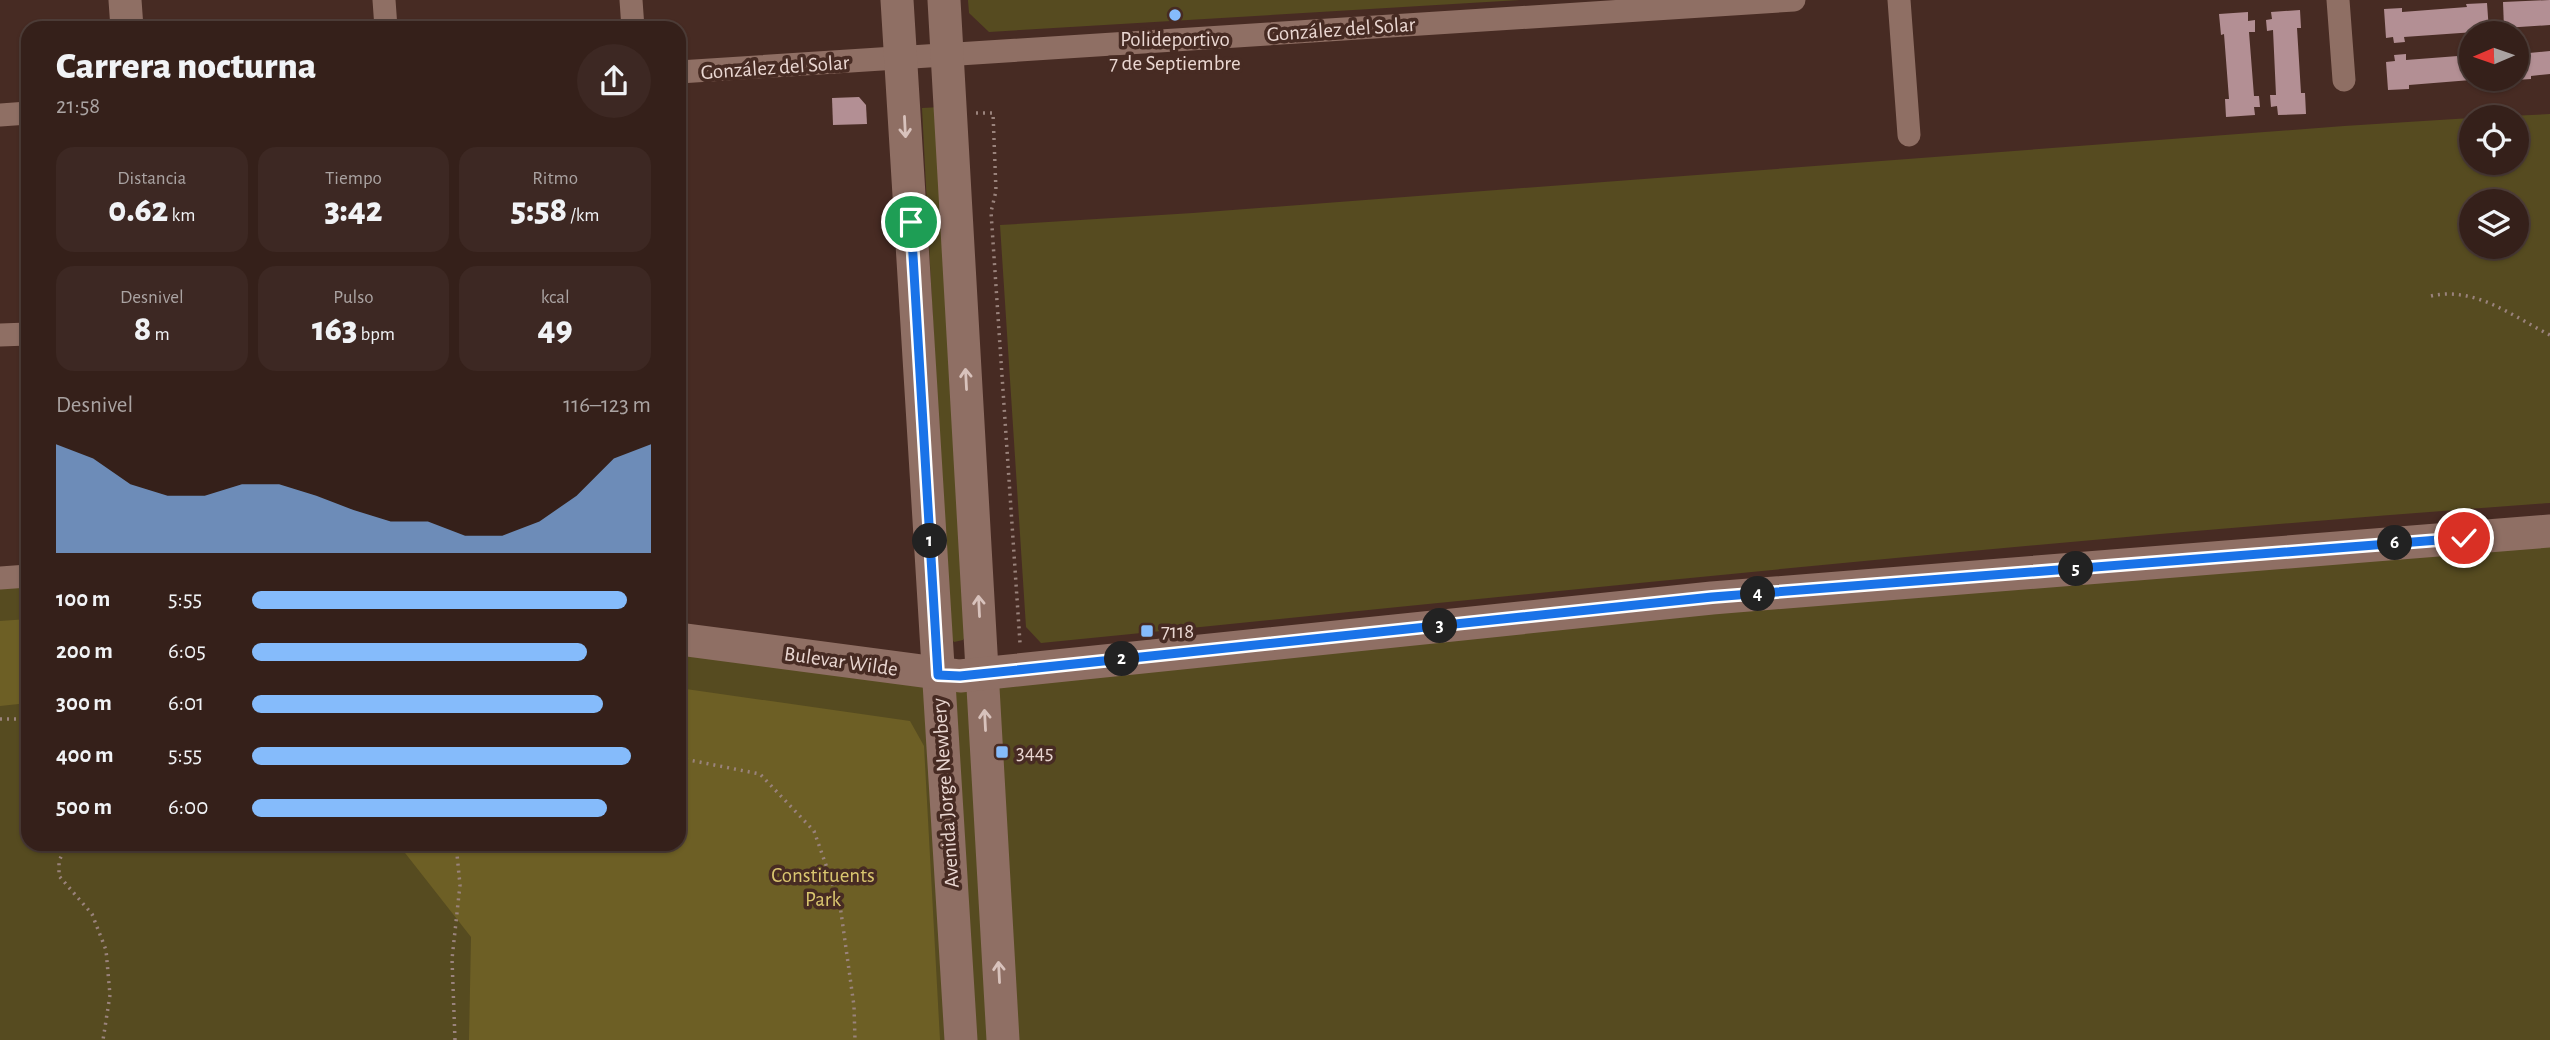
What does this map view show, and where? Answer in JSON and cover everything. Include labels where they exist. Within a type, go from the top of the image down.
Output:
[{"type":"main road","points":[[125,0],[126,21]]},
{"type":"main road","name":"Avenida Jorge Newbery","points":[[897,0],[961,1040]]},
{"type":"main road","name":"Avenida Jorge Newbery","points":[[944,0],[1003,1040]]},
{"type":"main road","name":"Bulevar Wilde","points":[[686,640],[960,676],[1712,597],[2550,531]]},
{"type":"street","points":[[384,0],[386,21]]},
{"type":"street","points":[[631,0],[632,21]]},
{"type":"street","name":"González del Solar","points":[[686,72],[1794,0]]},
{"type":"street","points":[[1899,0],[1909,135]]},
{"type":"street","points":[[2339,0],[2344,80]]},
{"type":"street","points":[[0,115],[21,114]]},
{"type":"street","points":[[0,335],[21,334]]},
{"type":"street","points":[[0,578],[21,576]]},
{"type":"path","points":[[993,113],[996,191],[991,212],[1021,654]]},
{"type":"path","points":[[2431,296],[2450,292],[2479,298],[2550,335]]},
{"type":"path","points":[[0,719],[21,719]]},
{"type":"path","points":[[686,759],[760,774],[814,831],[840,905],[854,1006],[855,1040]]},
{"type":"path","points":[[64,851],[59,861],[59,876],[92,914],[106,950],[110,995],[103,1040]]},
{"type":"path","points":[[455,1040],[452,959],[460,885],[457,851]]},
{"type":"green space","name":"Polideportivo 7 de Septiembre","points":[[968,0],[1520,0],[989,32],[969,13]]},
{"type":"green space","points":[[941,107],[968,633],[963,640],[954,642],[949,635],[922,108]]},
{"type":"green space","points":[[2550,114],[2550,503],[1983,550],[1041,643],[1026,627],[1000,225],[1193,213],[2459,119],[2459,175],[2529,175],[2529,115]]},
{"type":"green space","name":"Constituents Park","points":[[2550,531],[2550,1040],[0,1040],[0,578],[21,576],[21,851],[686,851],[686,640],[938,675]]},
{"type":"green space","points":[[21,620],[21,704],[0,706],[0,621]]},
{"type":"green space","name":"Constituents Park","points":[[686,689],[910,721],[924,746],[940,1040],[469,1040],[471,937],[403,851],[686,851]]},
{"type":"building","points":[[2550,0],[2550,25],[2529,26],[2529,21],[2504,21],[2503,2]]},
{"type":"building","points":[[2487,3],[2488,21],[2459,21],[2459,33],[2404,37],[2405,42],[2394,43],[2393,37],[2386,38],[2384,9],[2402,8],[2402,12],[2467,7],[2466,4]]},
{"type":"building","points":[[2300,10],[2301,28],[2297,28],[2301,93],[2305,93],[2306,114],[2278,115],[2277,106],[2271,107],[2270,95],[2276,95],[2273,30],[2267,31],[2266,20],[2272,19],[2271,12]]},
{"type":"building","points":[[2248,12],[2248,21],[2255,20],[2255,32],[2249,32],[2254,96],[2259,96],[2260,107],[2254,107],[2255,115],[2226,117],[2225,99],[2229,99],[2224,34],[2221,35],[2219,14]]},
{"type":"building","points":[[2550,51],[2550,74],[2531,76],[2531,79],[2529,53]]},
{"type":"building","points":[[2406,54],[2406,60],[2459,56],[2459,81],[2409,85],[2409,89],[2388,90],[2386,62],[2395,61],[2394,55]]},
{"type":"building","points":[[859,97],[866,105],[867,124],[833,125],[832,98]]},
{"type":"place","name":"Polideportivo 7 de Septiembre","points":[[1175,15]]},
{"type":"place","name":"7118","points":[[1147,631]]},
{"type":"place","name":"3445","points":[[1002,752]]},
{"type":"route","points":[[911,222],[938,675],[960,676],[1712,597],[2464,538]]}]
